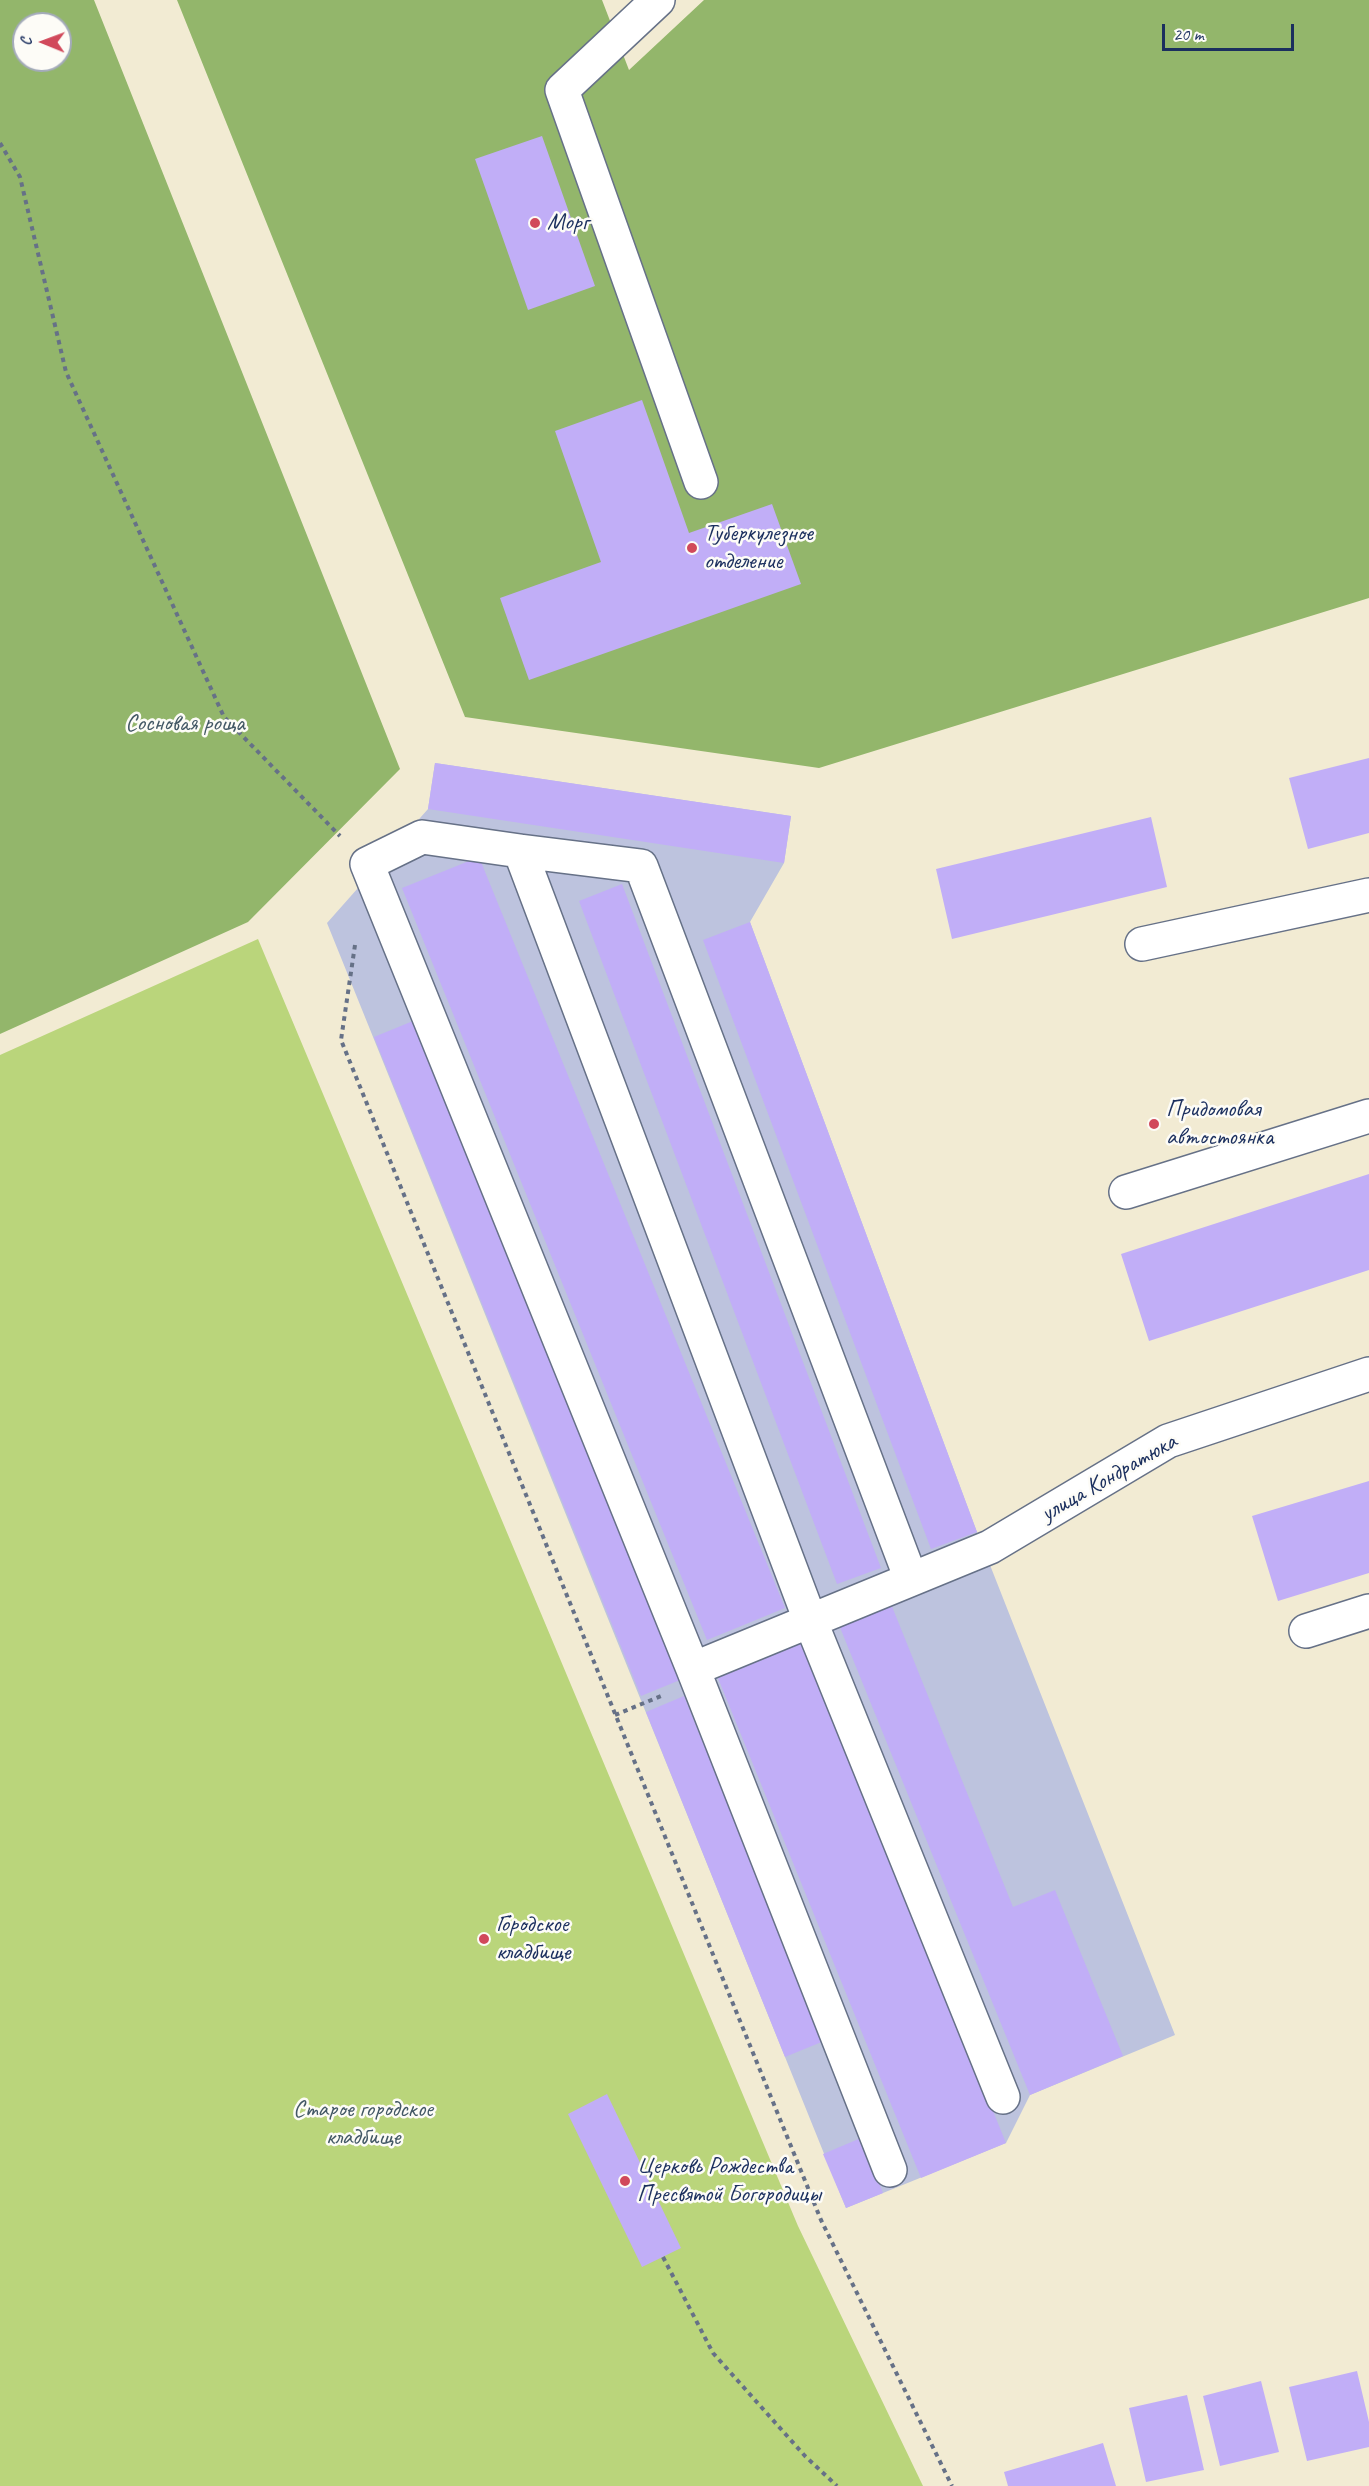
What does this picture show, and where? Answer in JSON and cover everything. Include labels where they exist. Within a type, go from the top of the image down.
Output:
[{"type":"street","points":[[658,0],[562,90],[701,482]]},
{"type":"street","points":[[890,2170],[695,1675],[367,864],[422,837],[641,866],[911,1580]]},
{"type":"street","points":[[520,851],[810,1620],[1003,2097]]},
{"type":"street","points":[[1142,944],[1369,895]]},
{"type":"street","points":[[1126,1192],[1369,1116]]},
{"type":"street","name":"улица Кондратюка","points":[[695,1675],[810,1620],[990,1547],[1168,1441],[1369,1374]]},
{"type":"street","points":[[1306,1631],[1369,1611]]},
{"type":"path","points":[[0,143],[20,177],[66,372],[224,717],[367,864]]},
{"type":"path","points":[[357,934],[340,1040],[821,2220],[952,2486]]},
{"type":"path","points":[[615,1714],[695,1675]]},
{"type":"path","points":[[663,2257],[713,2353],[806,2457],[837,2486]]},
{"type":"shaded area","points":[[435,763],[791,816],[784,863],[750,922],[977,1532],[1175,2035],[1030,2095],[1006,2143],[846,2208],[327,923],[428,809]]},
{"type":"green space","name":"Сосновая роща","points":[[0,0],[94,0],[400,769],[248,922],[0,1034]]},
{"type":"green space","points":[[177,0],[602,0],[629,70],[704,0],[1369,0],[1369,598],[819,768],[465,717]]},
{"type":"green space","name":"Старое городское кладбище","points":[[258,939],[798,2226],[923,2486],[0,2486],[0,1055]]},
{"type":"building","name":"Морг","points":[[542,136],[595,286],[528,310],[475,159]]},
{"type":"building","name":"Туберкулезное отделение","points":[[642,400],[689,533],[772,504],[801,584],[529,680],[500,598],[601,562],[555,431]]},
{"type":"building","points":[[1369,758],[1369,833],[1308,849],[1289,778]]},
{"type":"building","points":[[435,763],[791,816],[784,863],[428,809]]},
{"type":"building","points":[[1151,817],[1167,887],[952,939],[936,869]]},
{"type":"building","points":[[479,857],[785,1608],[707,1640],[402,888]]},
{"type":"building","points":[[622,884],[881,1568],[837,1584],[579,901]]},
{"type":"building","points":[[750,922],[977,1532],[931,1549],[703,940]]},
{"type":"building","points":[[413,1021],[680,1680],[641,1696],[374,1037]]},
{"type":"building","points":[[1369,1174],[1369,1270],[1149,1341],[1121,1254]]},
{"type":"building","points":[[1369,1481],[1369,1573],[1278,1601],[1252,1516]]},
{"type":"building","points":[[891,1604],[1013,1907],[1055,1890],[1123,2056],[1030,2095],[839,1625]]},
{"type":"building","points":[[803,1643],[1006,2143],[921,2178],[718,1678]]},
{"type":"building","points":[[684,1696],[824,2041],[785,2057],[646,1712]]},
{"type":"building","name":"Церковь Рождества Пресвятой Богородицы","points":[[607,2094],[681,2248],[642,2267],[568,2114]]},
{"type":"building","points":[[861,2138],[883,2193],[846,2208],[823,2154]]},
{"type":"building","points":[[1357,2371],[1369,2422],[1369,2447],[1307,2461],[1289,2387]]},
{"type":"building","points":[[1261,2381],[1279,2452],[1220,2466],[1203,2396]]},
{"type":"building","points":[[1187,2395],[1204,2470],[1146,2482],[1129,2408]]},
{"type":"building","points":[[1103,2443],[1116,2486],[1008,2486],[1004,2472]]},
{"type":"place","name":"Морг","points":[[535,223]]},
{"type":"place","name":"Туберкулезное отделение","points":[[692,548]]},
{"type":"place","name":"Придомовая автостоянка","points":[[1154,1124]]},
{"type":"place","name":"Городское кладбище","points":[[484,1939]]},
{"type":"place","name":"Церковь Рождества Пресвятой Богородицы","points":[[625,2181]]}]
